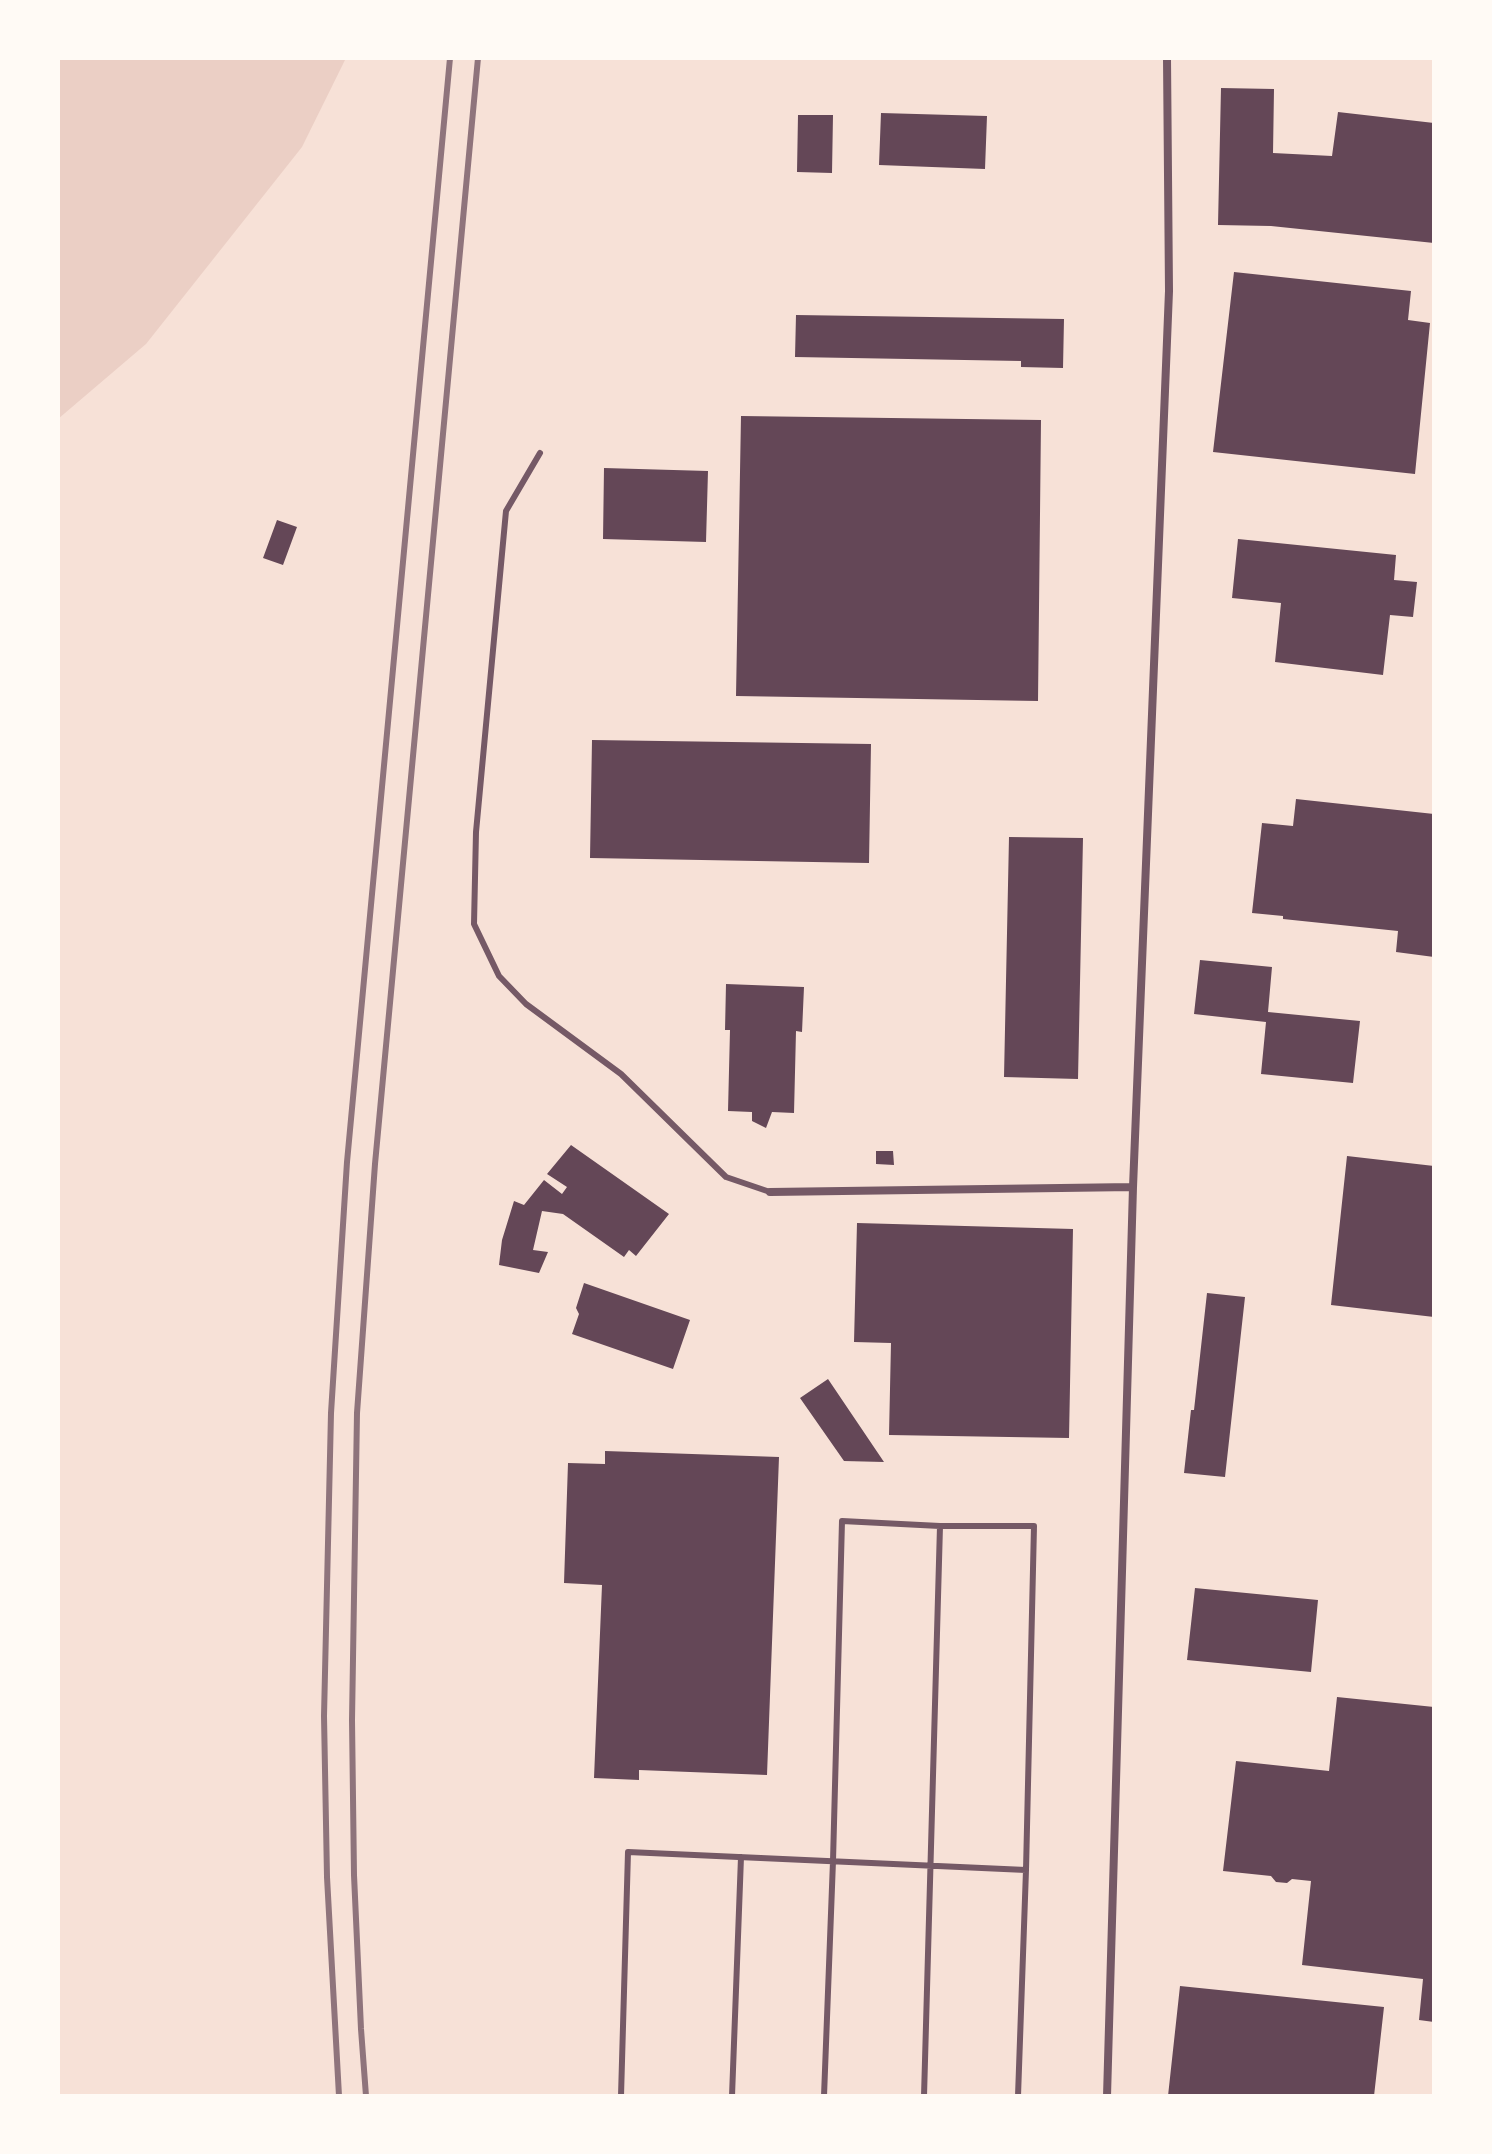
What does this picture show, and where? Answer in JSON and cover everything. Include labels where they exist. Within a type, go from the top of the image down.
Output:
[{"type":"street","points":[[1107,2096],[1133,1187],[1169,291],[1167,58]]},
{"type":"street","points":[[770,1192],[1133,1187]]},
{"type":"lane","points":[[540,453],[506,511],[476,832],[474,924],[499,976],[526,1004],[621,1074],[726,1177],[770,1192]]},
{"type":"lane","points":[[824,2096],[842,1521],[940,1526],[1034,1526],[1018,2096]]},
{"type":"lane","points":[[924,2096],[940,1526]]},
{"type":"lane","points":[[621,2096],[628,1852],[1026,1870]]},
{"type":"lane","points":[[732,2096],[741,1857]]},
{"type":"shaded area","points":[[58,58],[346,58],[302,147],[146,344],[58,419]]},
{"type":"building","points":[[1221,88],[1274,89],[1273,153],[1332,156],[1338,112],[1434,123],[1434,243],[1271,226],[1218,225]]},
{"type":"building","points":[[881,113],[987,116],[985,169],[879,165]]},
{"type":"building","points":[[798,115],[833,115],[832,173],[797,172]]},
{"type":"building","points":[[1234,272],[1411,291],[1408,320],[1430,323],[1415,474],[1213,452]]},
{"type":"building","points":[[796,315],[1064,319],[1063,368],[1021,367],[1021,361],[795,357]]},
{"type":"building","points":[[741,416],[1041,420],[1038,701],[736,696]]},
{"type":"building","points":[[604,468],[708,471],[706,542],[603,539]]},
{"type":"building","points":[[277,520],[297,527],[283,565],[263,558]]},
{"type":"building","points":[[1238,539],[1396,555],[1394,580],[1417,582],[1413,617],[1390,615],[1383,675],[1275,662],[1281,603],[1232,598]]},
{"type":"building","points":[[592,740],[871,744],[869,863],[590,858]]},
{"type":"building","points":[[1296,799],[1434,814],[1434,957],[1396,952],[1398,931],[1252,913],[1262,823],[1293,826]]},
{"type":"building","points":[[1009,837],[1083,838],[1078,1079],[1004,1077]]},
{"type":"building","points":[[1200,960],[1272,967],[1268,1012],[1360,1021],[1353,1083],[1261,1074],[1266,1022],[1194,1014]]},
{"type":"building","points":[[726,984],[804,987],[802,1032],[796,1031],[794,1113],[772,1112],[766,1128],[752,1121],[752,1112],[728,1111],[730,1030],[725,1030]]},
{"type":"building","points":[[571,1145],[669,1214],[636,1256],[629,1250],[624,1257],[563,1214],[542,1211],[533,1250],[548,1252],[539,1273],[499,1265],[502,1240],[514,1201],[524,1205],[544,1180],[562,1194],[567,1187],[547,1174]]},
{"type":"building","points":[[876,1151],[893,1151],[894,1165],[876,1164]]},
{"type":"building","points":[[1347,1156],[1434,1166],[1434,1317],[1331,1305]]},
{"type":"building","points":[[857,1223],[1073,1229],[1069,1438],[889,1435],[891,1343],[854,1342]]},
{"type":"building","points":[[584,1283],[690,1320],[673,1369],[572,1334]]},
{"type":"building","points":[[1207,1293],[1245,1297],[1225,1477],[1184,1473]]},
{"type":"building","points":[[828,1379],[884,1462],[844,1461],[800,1398]]},
{"type":"building","points":[[605,1451],[779,1457],[767,1775],[639,1770],[639,1780],[594,1778],[602,1585],[564,1583],[568,1463],[605,1464]]},
{"type":"building","points":[[1195,1588],[1318,1600],[1311,1672],[1187,1660]]},
{"type":"building","points":[[1337,1697],[1434,1707],[1434,2022],[1419,2020],[1423,1979],[1302,1965],[1311,1881],[1292,1879],[1287,1883],[1276,1882],[1271,1876],[1223,1871],[1236,1761],[1329,1771]]},
{"type":"building","points":[[1180,1986],[1384,2007],[1374,2096],[1168,2096]]},
{"type":"railway","points":[[339,2096],[327,1877],[324,1716],[331,1413],[347,1162],[450,58]]},
{"type":"railway","points":[[366,2096],[354,1875],[352,1720],[357,1413],[375,1164],[478,58]]}]
